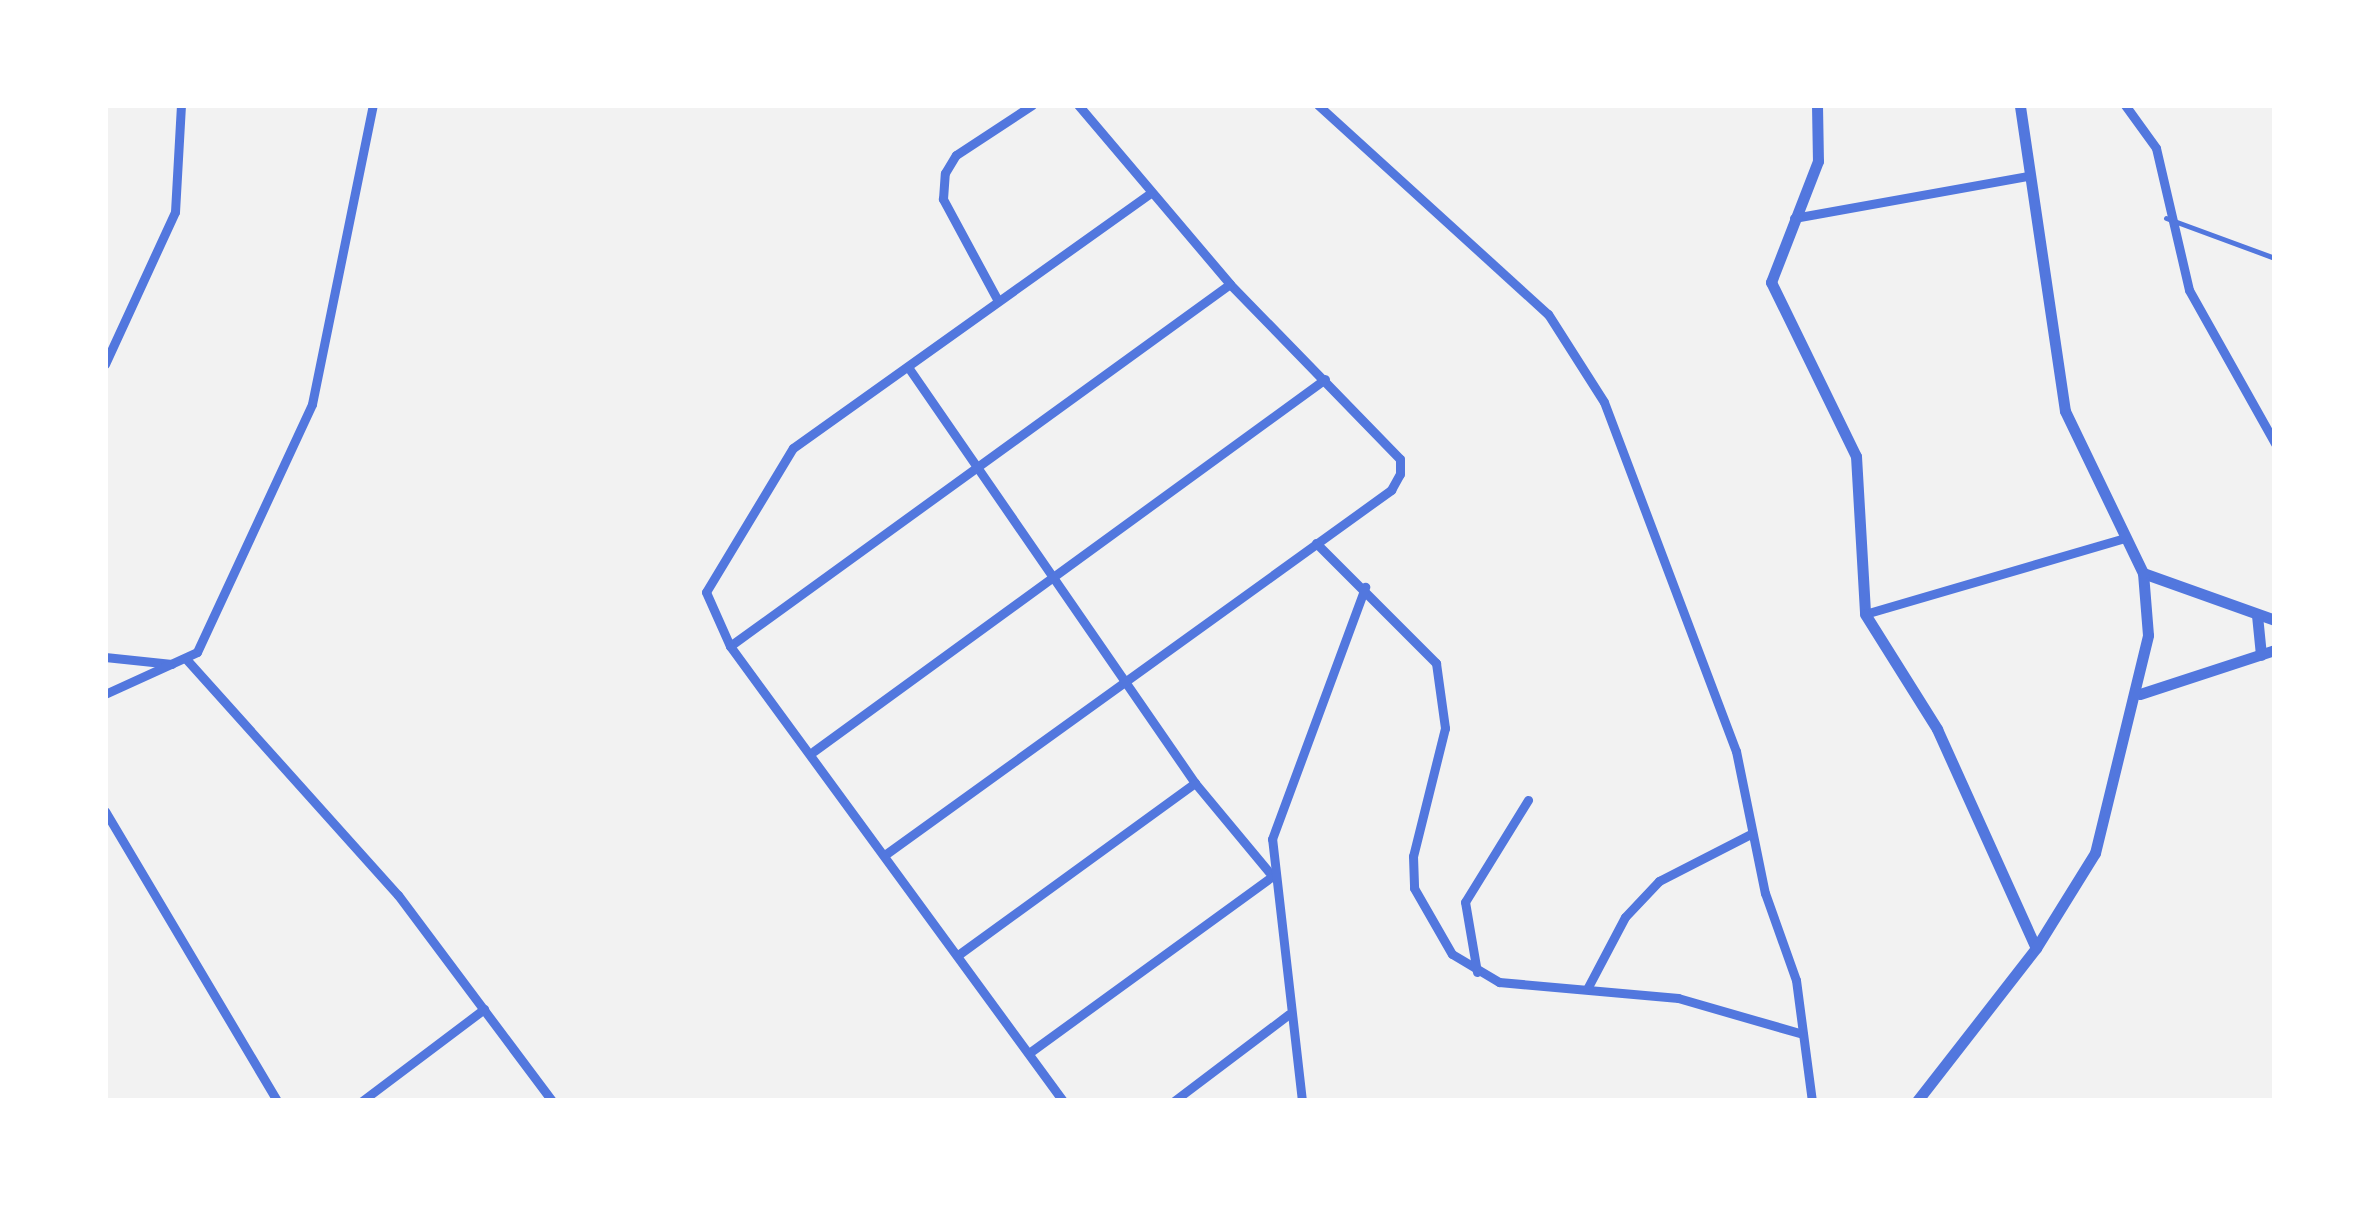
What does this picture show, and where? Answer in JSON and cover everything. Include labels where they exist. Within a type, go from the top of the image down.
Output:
[{"type":"street","points":[[105,364],[175,212],[180,105]]},
{"type":"street","points":[[105,694],[183,662],[206,636],[312,404],[373,105]]},
{"type":"street","points":[[996,300],[943,199],[945,173],[956,154],[1032,105]]},
{"type":"street","points":[[1318,105],[1548,314],[1604,402],[1724,716],[1804,1034],[1812,1101]]},
{"type":"street","points":[[1817,105],[1818,161],[1790,219],[1772,282],[1856,456],[1866,614],[1937,729],[2036,948]]},
{"type":"street","points":[[1918,1101],[2036,948],[2095,853],[2140,694],[2148,635],[2142,574],[2122,539],[2066,411],[2020,105]]},
{"type":"street","points":[[2124,105],[2156,148],[2166,218],[2189,290],[2275,443]]},
{"type":"street","points":[[886,854],[1316,543],[1400,474],[1400,459],[1230,284],[1081,106]]},
{"type":"street","points":[[1790,219],[2028,176]]},
{"type":"street","points":[[1063,1101],[814,751],[730,646],[706,592],[772,476],[818,426],[1150,193]]},
{"type":"street","points":[[730,646],[977,475],[1230,284]]},
{"type":"street","points":[[908,366],[977,475],[1195,784],[1270,875]]},
{"type":"street","points":[[814,751],[1324,379]]},
{"type":"street","points":[[1866,614],[2122,539]]},
{"type":"street","points":[[1316,543],[1365,587],[1436,664],[1445,728],[1414,826],[1414,888],[1433,932],[1478,972],[1521,986],[1678,998],[1804,1034]]},
{"type":"street","points":[[2142,574],[2275,620]]},
{"type":"street","points":[[1302,1101],[1270,875],[1272,839],[1365,587]]},
{"type":"street","points":[[2258,615],[2261,655]]},
{"type":"street","points":[[2140,694],[2275,650]]},
{"type":"street","points":[[105,658],[183,662],[346,832],[552,1101]]},
{"type":"street","points":[[958,955],[1195,784]]},
{"type":"street","points":[[1478,972],[1465,902],[1528,800]]},
{"type":"street","points":[[105,811],[276,1101]]},
{"type":"street","points":[[1587,989],[1625,917],[1659,881],[1751,834]]},
{"type":"street","points":[[1029,1053],[1270,875]]},
{"type":"street","points":[[362,1101],[484,1010]]},
{"type":"street","points":[[1174,1101],[1289,1014]]},
{"type":"lane","points":[[2166,218],[2275,258]]}]
